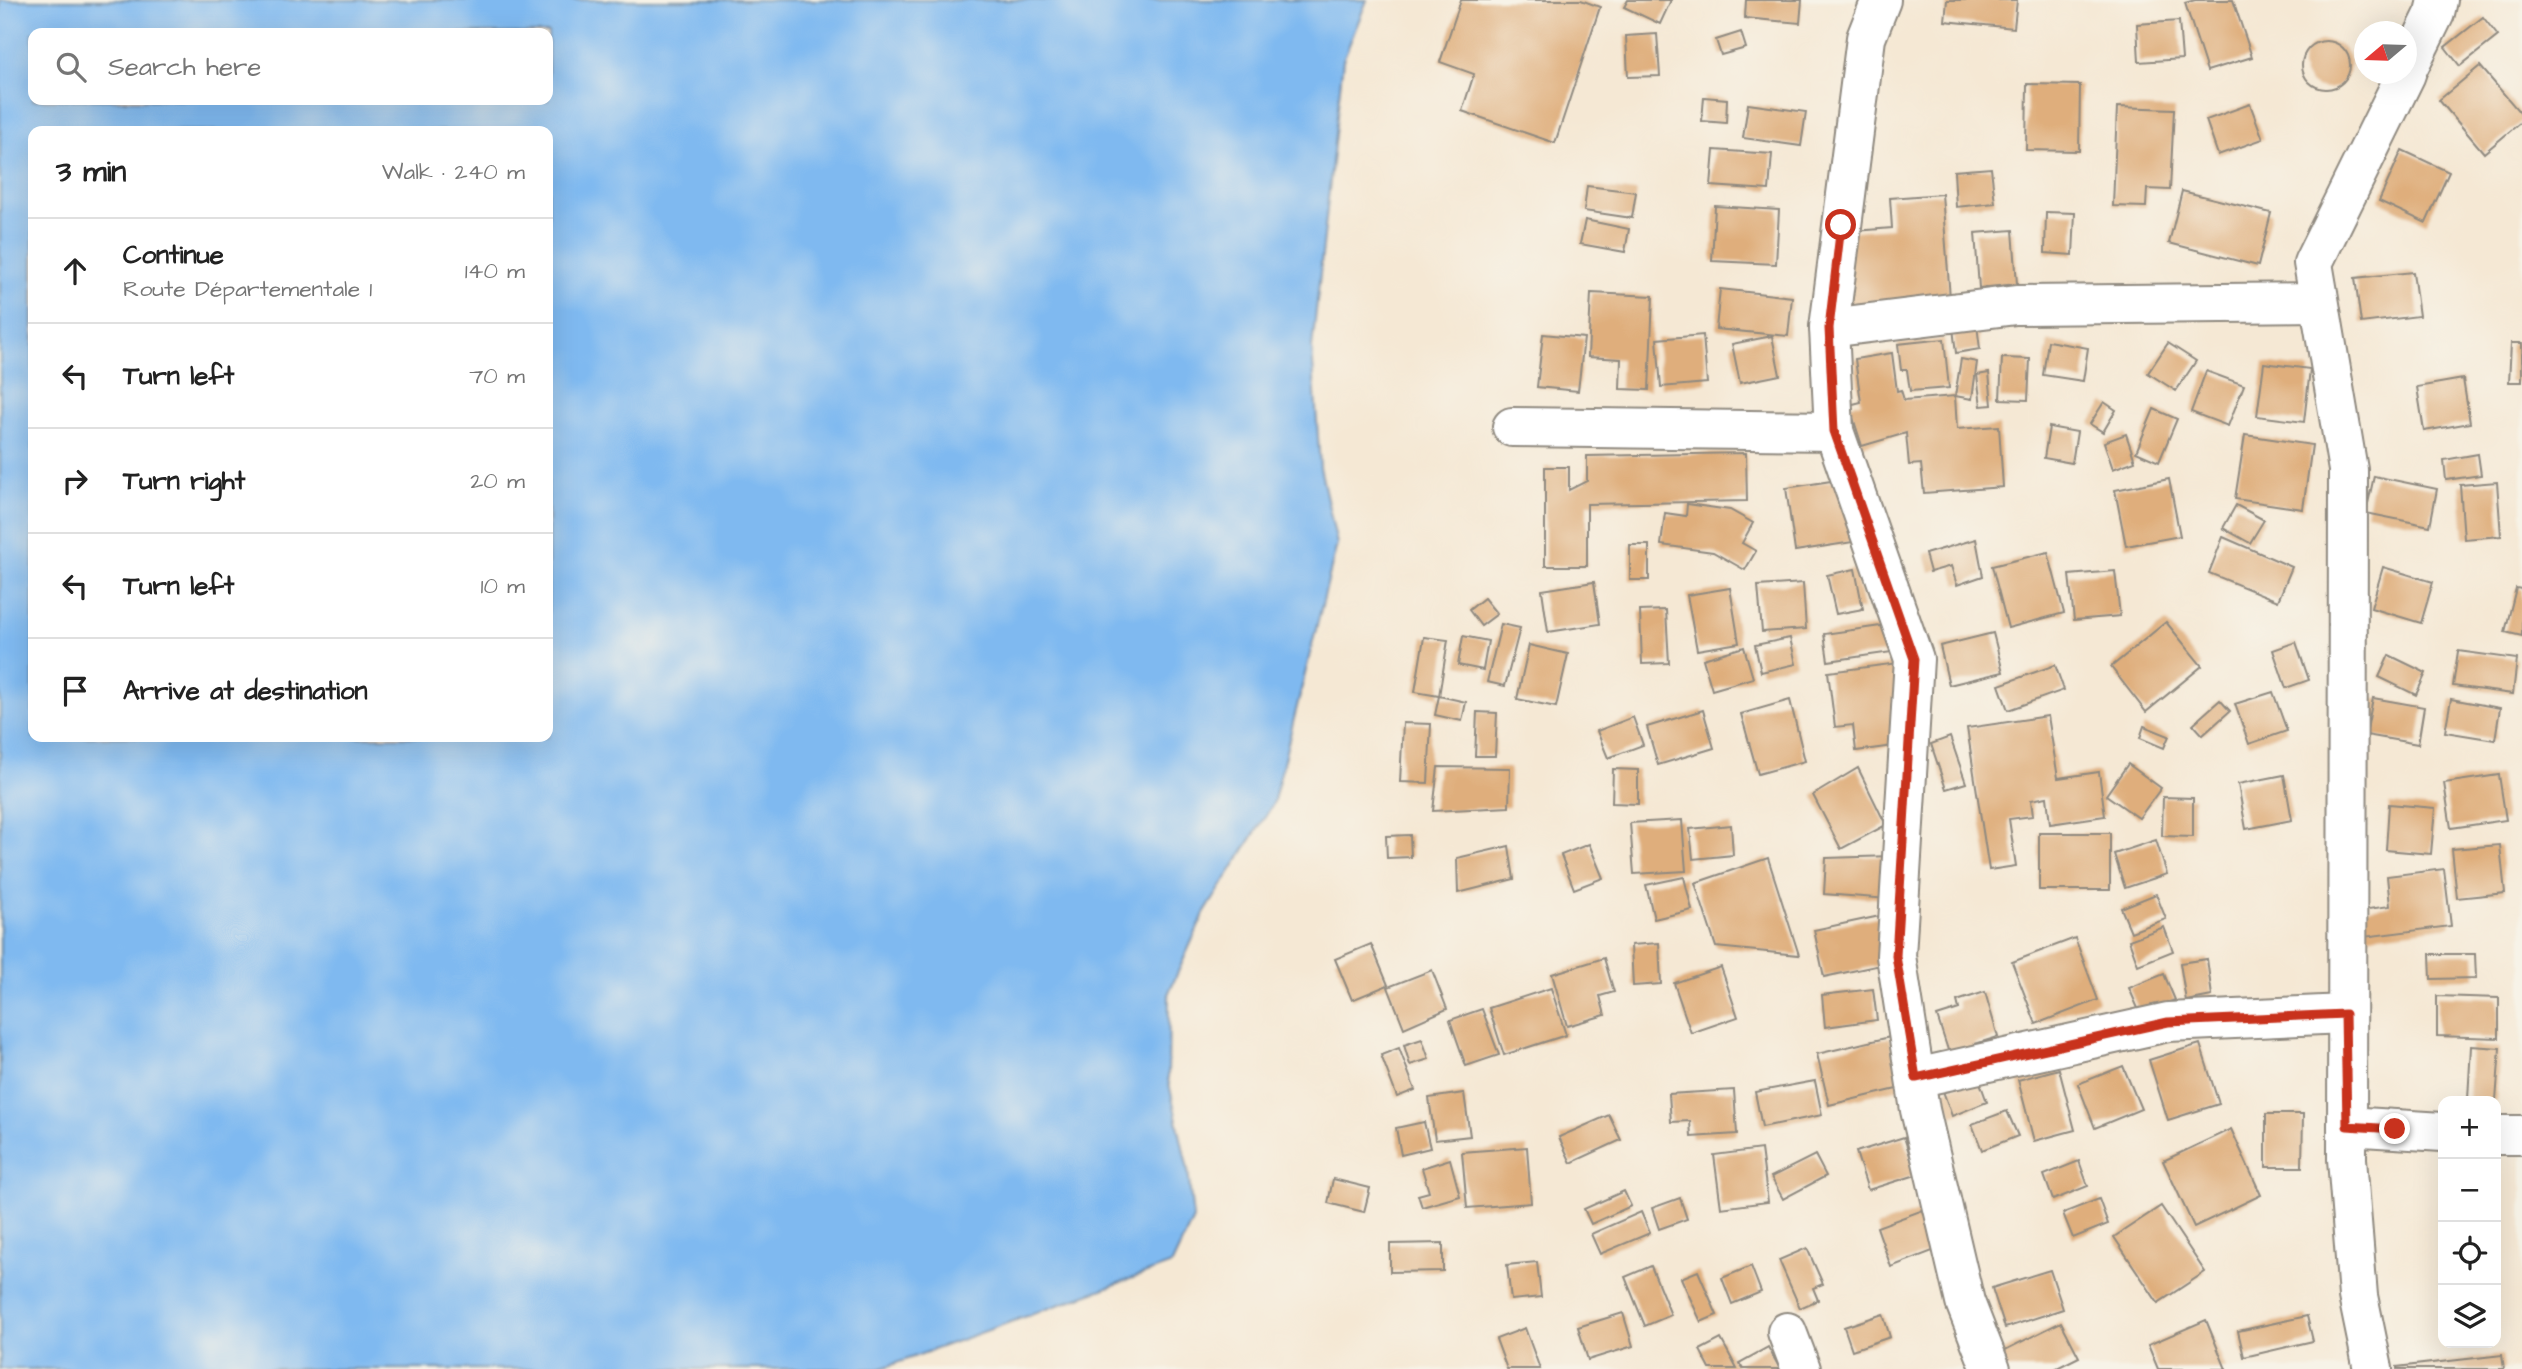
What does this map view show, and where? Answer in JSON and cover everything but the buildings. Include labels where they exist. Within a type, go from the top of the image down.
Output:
[{"type":"street","points":[[1881,0],[1866,38],[1846,172],[1829,328],[1834,431],[1914,659],[1896,956],[1916,1078],[1965,1302],[1992,1369]]},
{"type":"street","points":[[2417,50],[2435,13],[2438,0]]},
{"type":"street","points":[[2373,1369],[2358,1296],[2347,1126],[2345,1014],[2348,470],[2313,263],[2401,84]]},
{"type":"street","points":[[1829,328],[2015,305],[2319,302]]},
{"type":"street","points":[[1512,427],[1834,431]]},
{"type":"street","points":[[1916,1078],[2168,1022],[2345,1014]]},
{"type":"street","points":[[2347,1126],[2438,1132]]},
{"type":"street","points":[[2501,1135],[2522,1135]]},
{"type":"street","points":[[1787,1332],[1801,1369]]},
{"type":"water","points":[[0,0],[1367,0],[1343,60],[1312,348],[1320,467],[1337,544],[1273,804],[1204,914],[1169,992],[1168,1079],[1188,1170],[1193,1219],[1172,1264],[880,1369],[0,1369]]},
{"type":"route","points":[[1841,225],[1837,278],[1829,328],[1834,431],[1914,659],[1896,956],[1916,1078],[2168,1022],[2345,1014],[2347,1126],[2395,1129]]}]
